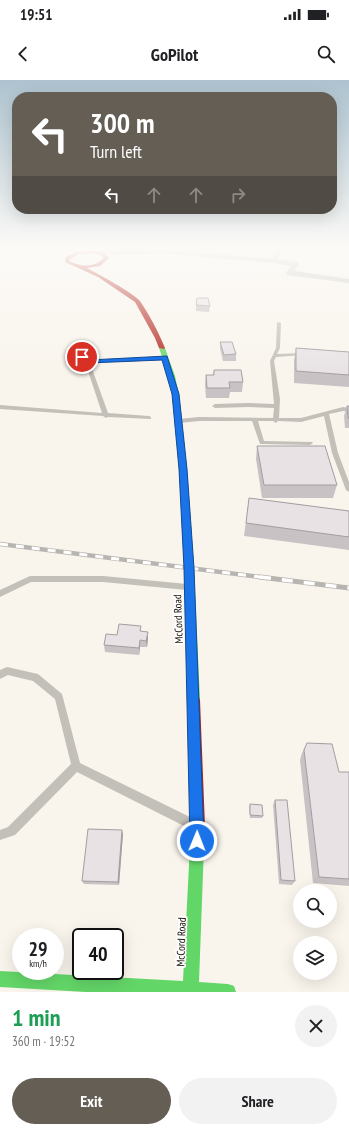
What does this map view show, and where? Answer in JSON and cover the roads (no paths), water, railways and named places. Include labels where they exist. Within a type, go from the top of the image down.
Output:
[{"type":"street","name":"McCord Road","points":[[122,292],[137,302],[158,338],[176,394],[179,421],[184,477],[198,826],[191,990]]},
{"type":"street","points":[[0,979],[228,992]]},
{"type":"lane","points":[[276,421],[277,406],[272,361],[278,348],[279,323]]},
{"type":"lane","points":[[78,342],[82,357],[87,362],[106,416]]},
{"type":"lane","points":[[275,356],[309,353]]},
{"type":"lane","points":[[87,362],[165,358]]},
{"type":"lane","points":[[215,406],[277,406]]},
{"type":"lane","points":[[0,407],[149,418]]},
{"type":"lane","points":[[179,421],[199,419],[255,421],[302,420],[343,409],[349,410]]},
{"type":"lane","points":[[326,414],[335,453],[349,490]]},
{"type":"lane","points":[[255,421],[262,442],[310,443]]},
{"type":"lane","points":[[0,594],[30,579],[103,579],[189,587]]},
{"type":"lane","points":[[0,675],[7,671],[35,677],[59,697],[76,766],[198,826]]},
{"type":"lane","points":[[0,835],[11,831],[76,766]]},
{"type":"railway","points":[[0,544],[267,578]]},
{"type":"railway","points":[[260,577],[349,588]]}]
